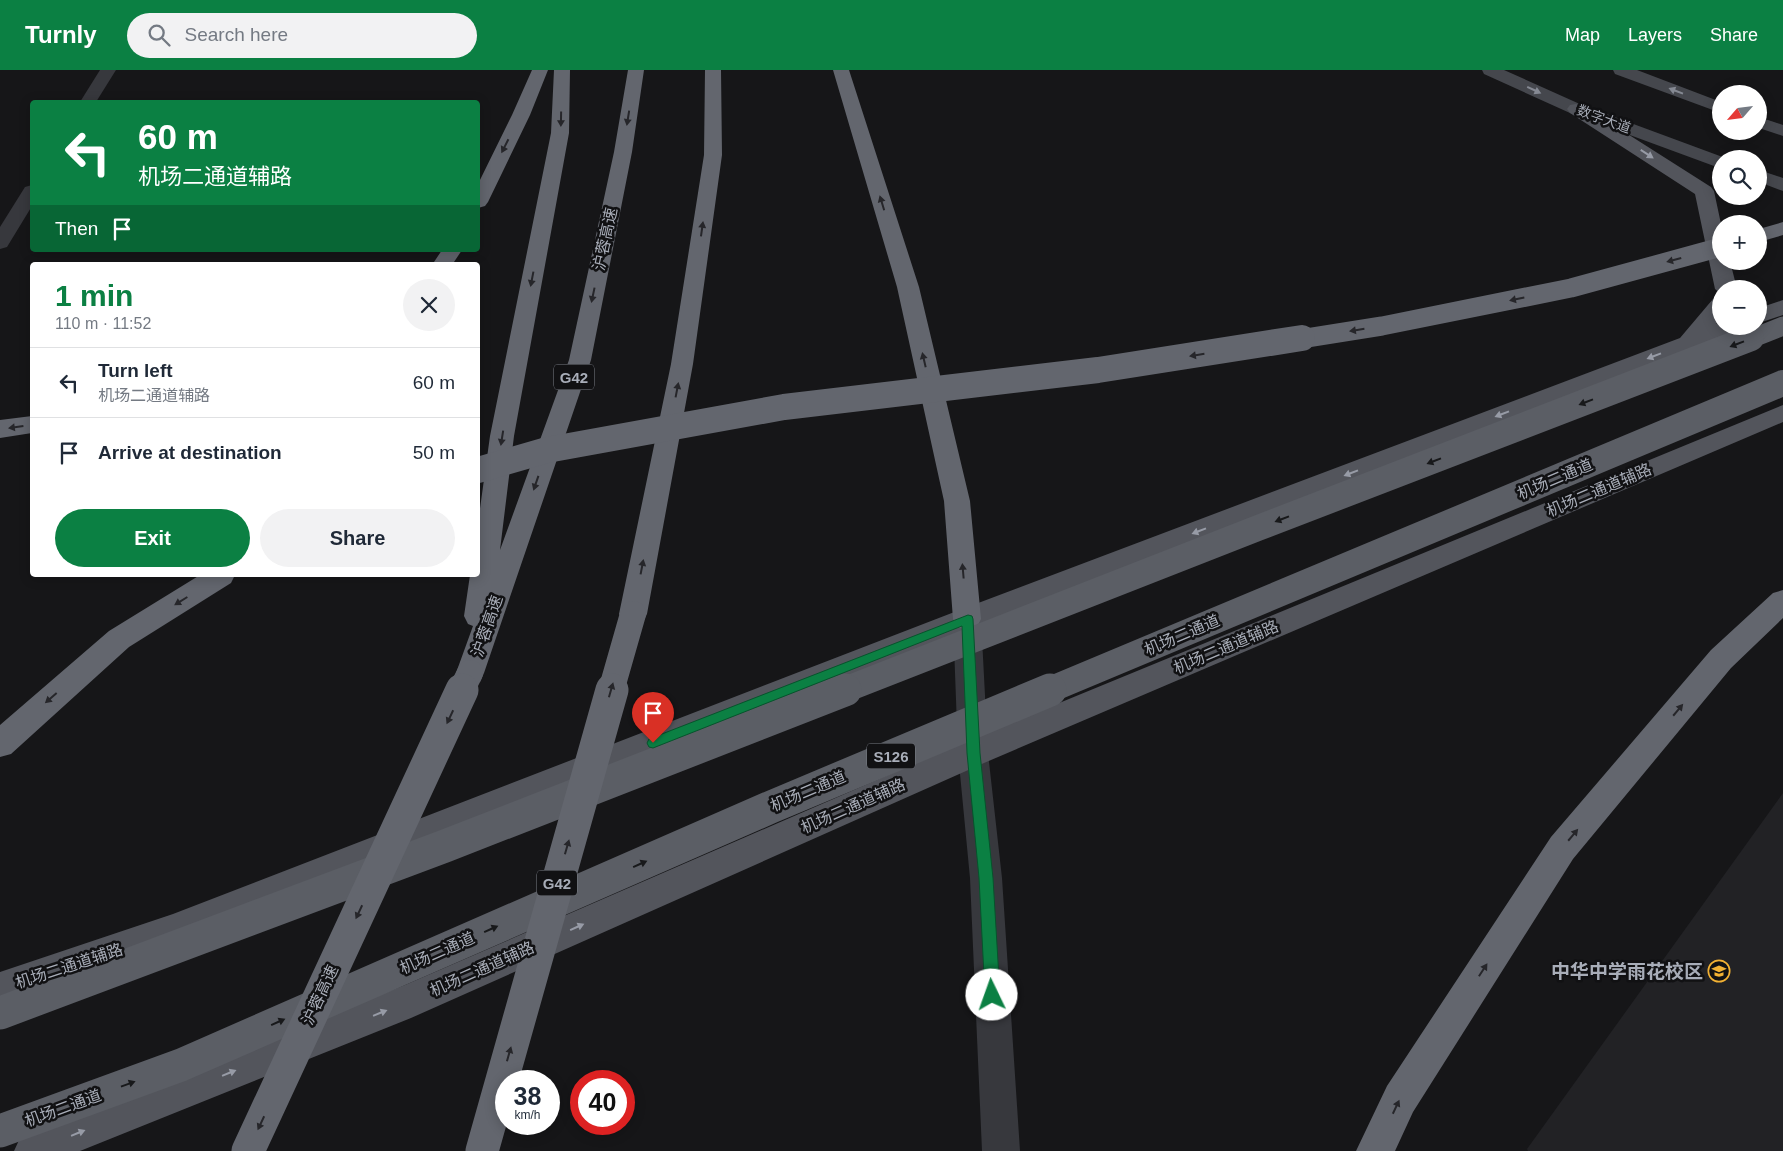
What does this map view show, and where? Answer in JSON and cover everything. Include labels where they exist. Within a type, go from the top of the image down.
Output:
[{"type":"highway","points":[[480,198],[521,115],[540,70]]},
{"type":"highway","points":[[470,673],[502,436],[560,133],[562,70]]},
{"type":"highway","name":"沪蓉高速","points":[[248,1151],[470,673],[580,360],[623,152],[636,70]]},
{"type":"highway","name":"G42","points":[[482,1151],[633,614],[686,336],[713,155],[713,70]]},
{"type":"highway","points":[[841,70],[908,287],[957,501],[968,619]]},
{"type":"highway","points":[[1767,233],[1783,228]]},
{"type":"highway","points":[[480,469],[547,450],[784,407],[1098,370],[1382,326],[1571,288],[1712,249]]},
{"type":"highway","points":[[0,1013],[183,947],[652,767],[1187,556],[1783,326]]},
{"type":"highway","name":"机场二通道","points":[[0,1131],[180,1065],[770,806],[1783,383]]},
{"type":"highway","points":[[0,429],[30,424]]},
{"type":"highway","points":[[0,744],[119,639],[219,577]]},
{"type":"highway","points":[[1376,1151],[1400,1100],[1562,848],[1720,659],[1783,601]]},
{"type":"main road","name":"数字大道","points":[[1490,70],[1576,110],[1712,159]]},
{"type":"main road","points":[[1621,70],[1712,105]]},
{"type":"main road","points":[[1576,110],[1704,191],[1724,280]]},
{"type":"main road","points":[[1768,125],[1783,131]]},
{"type":"main road","points":[[1767,179],[1783,185]]},
{"type":"main road","points":[[1767,313],[1783,307]]},
{"type":"main road","points":[[1687,344],[1712,315]]},
{"type":"main road","name":"机场二通道辅路","points":[[0,989],[173,932],[968,619],[1712,334]]},
{"type":"main road","name":"机场二通道辅路","points":[[33,1151],[411,1000],[974,753],[1783,413]]},
{"type":"street","points":[[89,100],[108,70]]},
{"type":"street","points":[[0,243],[30,194]]},
{"type":"street","points":[[968,619],[974,753],[986,878],[1001,1151]]},
{"type":"shaded area","name":"中华中学雨花校区","points":[[1783,793],[1783,1151],[1528,1151],[1527,1149]]},
{"type":"place","name":"中华中学雨花校区","points":[[1719,971]]},
{"type":"route","points":[[653,743],[968,619],[974,753],[986,878],[992,995]]}]
